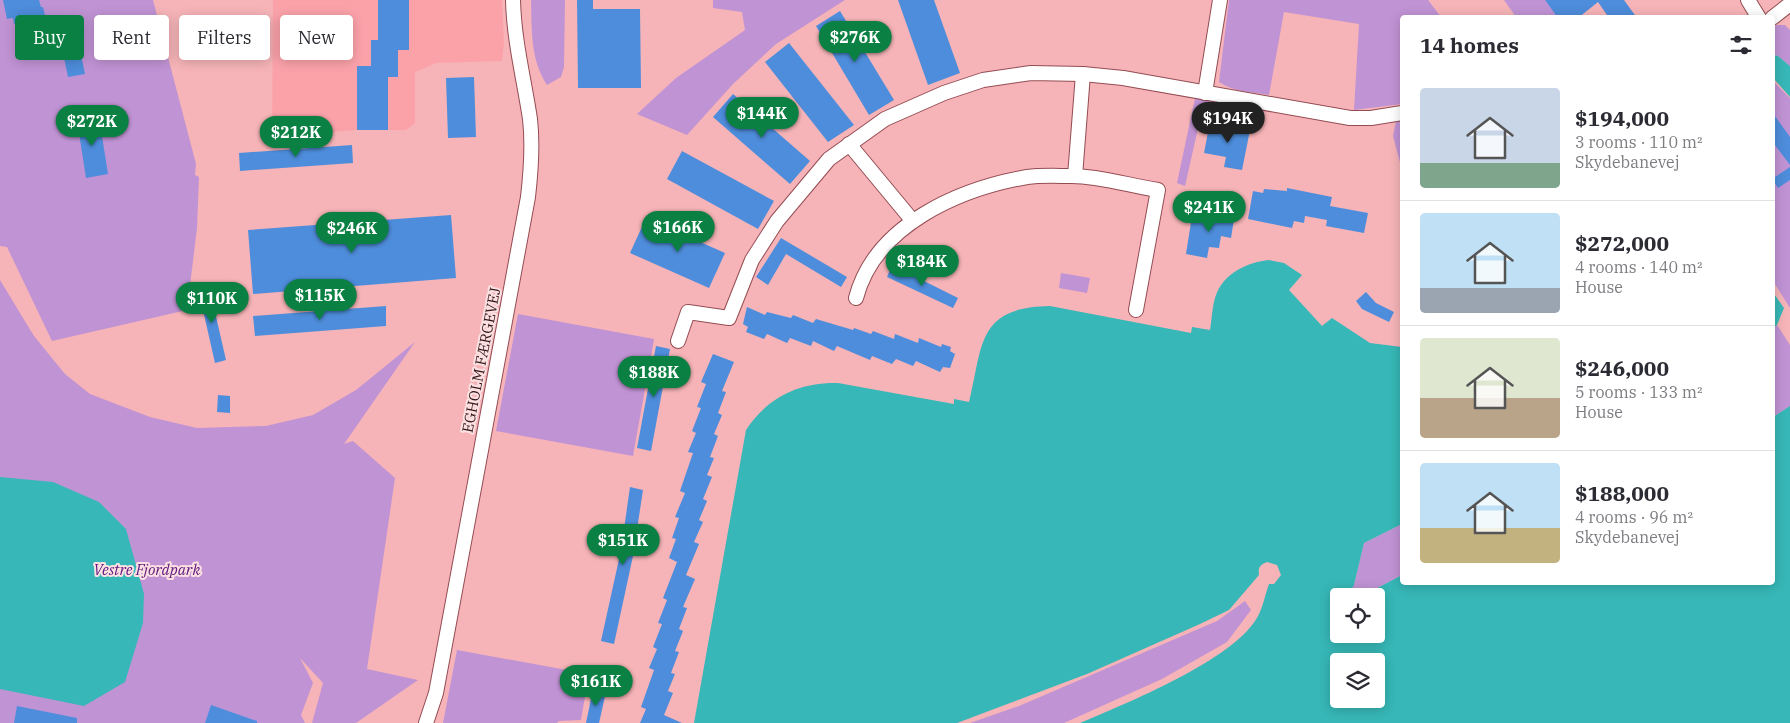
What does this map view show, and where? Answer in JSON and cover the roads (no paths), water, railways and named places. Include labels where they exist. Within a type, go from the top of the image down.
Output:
[{"type":"street","name":"EGHOLM FÆRGEVEJ","points":[[426,723],[436,693],[528,197],[532,159],[530,120],[516,40],[513,0]]},
{"type":"street","points":[[1205,93],[1220,0]]},
{"type":"street","points":[[1748,0],[1757,15]]},
{"type":"street","points":[[1775,16],[1790,4]]},
{"type":"street","points":[[678,341],[688,312],[729,318],[752,260],[777,221],[828,159],[890,116],[944,93],[983,80],[1031,73],[1083,74],[1350,118],[1371,118],[1400,113]]},
{"type":"street","points":[[1075,176],[1083,74]]},
{"type":"street","points":[[849,144],[912,220]]},
{"type":"street","points":[[856,298],[861,281],[870,266],[912,220],[949,201],[988,186],[1028,177],[1075,176],[1158,190],[1136,310]]},
{"type":"water","points":[[1775,55],[1790,66],[1790,97],[1775,80]]},
{"type":"water","points":[[1269,260],[1284,263],[1302,275],[1289,290],[1322,326],[1332,318],[1370,343],[1400,347],[1400,525],[1364,543],[1352,588],[1330,588],[1330,643],[1385,643],[1385,588],[1377,588],[1400,576],[1400,585],[1775,585],[1775,416],[1790,406],[1790,723],[1080,723],[1178,679],[1204,664],[1246,632],[1260,612],[1269,584],[1274,584],[1281,575],[1277,565],[1267,562],[1260,567],[1259,575],[1229,610],[1087,674],[957,723],[694,723],[746,430],[755,418],[774,400],[810,385],[838,383],[954,404],[954,399],[969,402],[981,347],[987,333],[996,322],[1008,314],[1026,308],[1050,306],[1191,333],[1192,327],[1210,330],[1216,295],[1220,287],[1231,275],[1245,266]]},
{"type":"water","points":[[1775,295],[1784,308],[1775,326]]},
{"type":"water","points":[[0,477],[53,482],[99,502],[126,529],[144,594],[143,623],[125,682],[84,706],[0,689]]},
{"type":"park label","name":"Vestre Fjordpark","points":[[147,569]]}]
